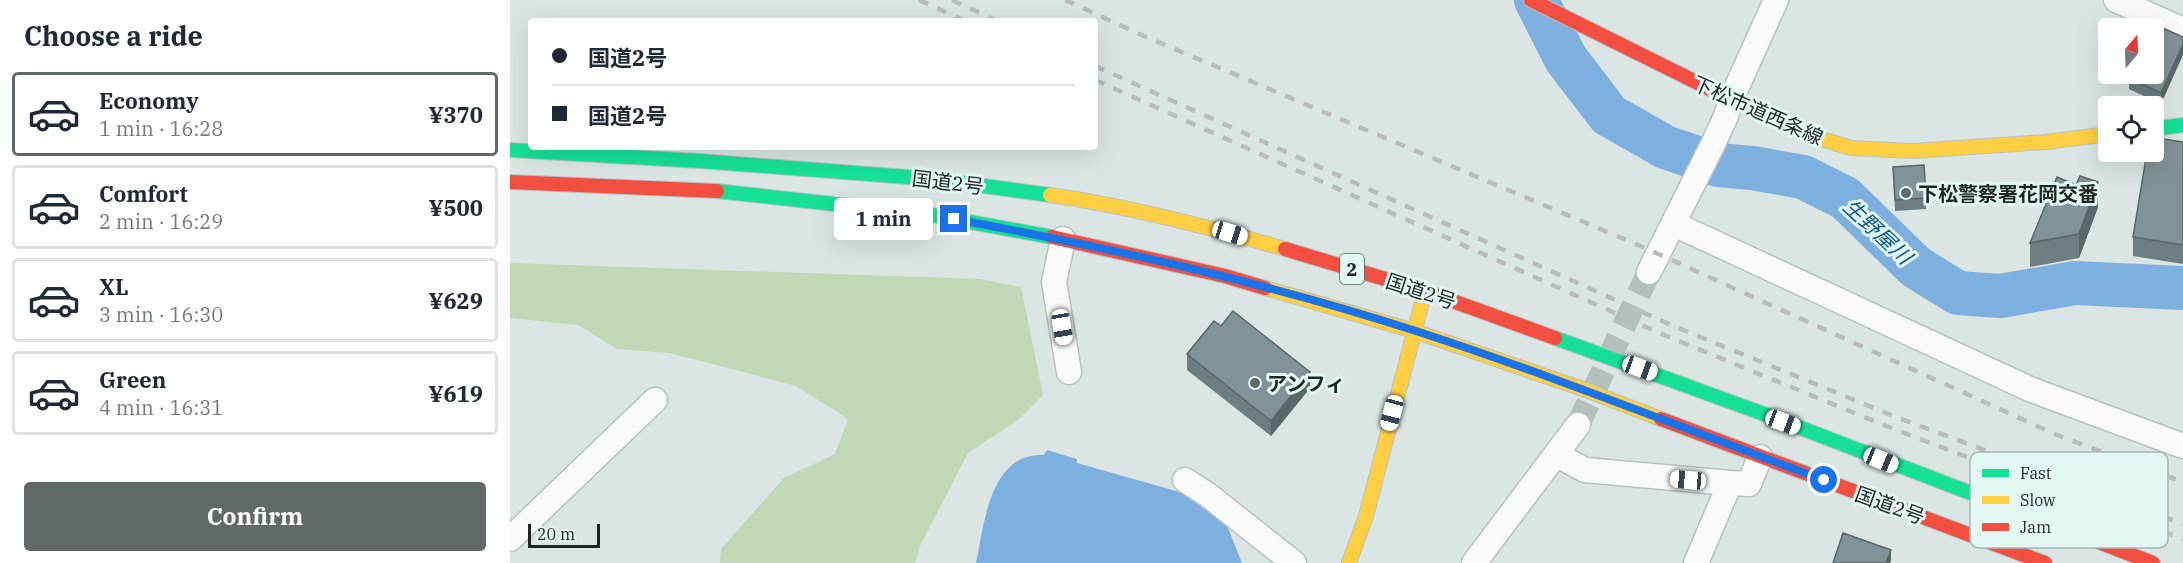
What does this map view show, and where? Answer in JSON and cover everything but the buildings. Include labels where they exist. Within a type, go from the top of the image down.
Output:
[{"type":"main road","name":"下松市道西条線","points":[[1531,0],[1802,133],[1851,148],[1912,151],[2046,142],[2098,135]]},
{"type":"main road","points":[[2164,128],[2183,125]]},
{"type":"main road","name":"国道2号","points":[[510,150],[700,161],[933,179],[1076,199],[1230,233],[1425,291],[1764,414],[1970,497]]},
{"type":"main road","name":"国道2号","points":[[510,182],[700,189],[932,215],[1064,239],[1225,276],[1414,331],[1583,389],[1970,535]]},
{"type":"main road","points":[[1349,563],[1365,516],[1425,291]]},
{"type":"main road","name":"国道2号","points":[[2005,548],[2045,563]]},
{"type":"main road","name":"国道2号","points":[[2095,548],[2115,556],[2153,563]]},
{"type":"street","points":[[1649,272],[1713,144],[1776,0]]},
{"type":"street","points":[[2116,0],[2183,30]]},
{"type":"street","points":[[1674,224],[2032,390],[2183,446]]},
{"type":"street","points":[[1064,239],[1054,282],[1069,372]]},
{"type":"street","points":[[510,539],[655,400]]},
{"type":"street","points":[[1474,563],[1578,425]]},
{"type":"street","points":[[1557,455],[1585,470],[1749,484],[1761,457]]},
{"type":"street","points":[[1185,480],[1208,495],[1294,563]]},
{"type":"street","points":[[1696,563],[1730,483]]},
{"type":"green space","points":[[510,263],[981,279],[1021,287],[1043,395],[1018,420],[968,453],[920,546],[915,563],[720,563],[721,549],[784,478],[835,454],[848,419],[796,386],[670,353],[617,349],[578,325],[510,318]]},
{"type":"water","points":[[1047,450],[1077,459],[1077,463],[1176,491],[1208,504],[1228,528],[1242,563],[976,563],[987,511],[1001,478],[1012,465],[1026,457],[1044,455]]},
{"type":"waterway","name":"生野屋川","points":[[1536,0],[1566,59],[1609,115],[1665,147],[1718,165],[1803,177],[1845,198],[1916,267],[1958,293],[2000,296],[2075,283],[2183,288]]},
{"type":"tunnel","points":[[1578,425],[1649,272]]},
{"type":"railway","points":[[919,0],[958,18]]},
{"type":"railway","points":[[952,0],[991,18]]},
{"type":"railway","points":[[1065,0],[1144,36],[1643,247],[2057,435],[2103,452]]},
{"type":"railway","points":[[1098,67],[1671,325],[1896,417],[1990,452]]},
{"type":"railway","points":[[1098,81],[1664,335],[1970,458]]},
{"type":"railway","points":[[2168,476],[2183,482]]},
{"type":"railway","points":[[2168,518],[2183,524]]},
{"type":"railway","points":[[2168,533],[2183,539]]},
{"type":"traffic: fast","points":[[2164,128],[2183,125]]},
{"type":"traffic: fast","points":[[510,150],[700,161],[933,179],[1050,195]]},
{"type":"traffic: fast","points":[[717,191],[932,215],[1052,237]]},
{"type":"traffic: fast","points":[[1555,338],[1764,414],[1970,493]]},
{"type":"traffic: slow","points":[[1710,89],[1802,133],[1851,148],[1913,151],[2046,142],[2098,135]]},
{"type":"traffic: slow","points":[[1050,195],[1168,218],[1285,249]]},
{"type":"traffic: slow","points":[[1265,288],[1414,331],[1583,389],[1661,419]]},
{"type":"traffic: slow","points":[[1349,563],[1366,516],[1425,291]]},
{"type":"traffic: jam","points":[[1531,0],[1710,89]]},
{"type":"traffic: jam","points":[[510,182],[717,191]]},
{"type":"traffic: jam","points":[[1052,237],[1225,276],[1265,288]]},
{"type":"traffic: jam","points":[[1285,249],[1425,291],[1555,338]]},
{"type":"traffic: jam","points":[[1661,419],[1970,535]]},
{"type":"traffic: jam","points":[[2005,548],[2045,563]]},
{"type":"traffic: jam","points":[[2114,548],[2153,563]]},
{"type":"place","name":"下松警察署花岡交番","points":[[1906,193]]},
{"type":"place","name":"アンフィ","points":[[1255,383]]},
{"type":"route","points":[[954,219],[1064,239],[1225,276],[1414,331],[1583,389],[1824,480]]}]
